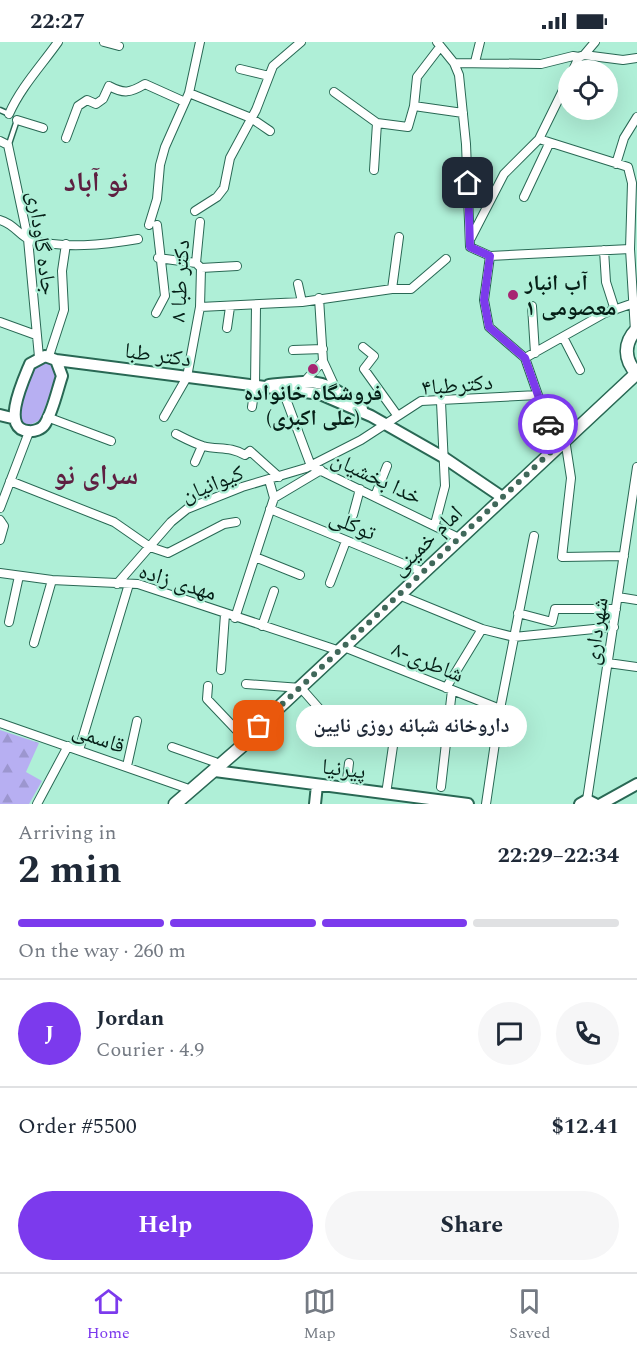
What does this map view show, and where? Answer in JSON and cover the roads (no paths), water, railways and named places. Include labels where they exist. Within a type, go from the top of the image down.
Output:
[{"type":"main road","points":[[636,330],[627,347],[627,357],[637,374]]},
{"type":"main road","name":"امام خمینی","points":[[181,797],[215,766],[242,746],[245,739],[502,497],[637,374]]},
{"type":"street","points":[[9,114],[19,91],[39,70],[58,42]]},
{"type":"street","points":[[104,42],[119,46]]},
{"type":"street","points":[[156,313],[165,296],[158,258],[160,246],[153,225],[160,165],[165,147],[189,93],[200,42]]},
{"type":"street","points":[[195,211],[218,197],[224,188],[230,158],[251,118],[273,66],[301,42]]},
{"type":"street","points":[[475,62],[480,42]]},
{"type":"street","points":[[579,60],[595,42]]},
{"type":"street","points":[[334,92],[377,123],[408,127],[414,106],[417,77],[438,44],[454,63],[459,75],[464,113],[470,247],[490,256],[630,249]]},
{"type":"street","points":[[454,63],[541,64],[573,56],[623,60],[637,58]]},
{"type":"street","points":[[240,69],[269,76]]},
{"type":"street","points":[[66,138],[78,106],[87,100],[96,104],[103,99],[109,86],[120,92],[130,93],[145,84],[185,102]]},
{"type":"street","points":[[189,93],[251,118],[270,131]]},
{"type":"street","points":[[470,240],[504,174],[539,140],[558,101]]},
{"type":"street","points":[[414,106],[464,113]]},
{"type":"street","points":[[616,164],[624,138],[637,117]]},
{"type":"street","points":[[17,120],[42,128]]},
{"type":"street","points":[[374,170],[377,123]]},
{"type":"street","points":[[539,140],[628,167],[632,183],[631,304],[636,330]]},
{"type":"street","points":[[0,141],[8,145]]},
{"type":"street","points":[[524,197],[549,144]]},
{"type":"street","name":"جاده گاوداری","points":[[8,145],[28,239],[36,335],[48,358]]},
{"type":"street","points":[[0,220],[12,224],[28,239],[66,244],[113,243],[138,239]]},
{"type":"street","name":"دکتر طبا ۸","points":[[164,417],[187,377],[200,307],[198,265],[200,222]]},
{"type":"street","points":[[392,289],[399,237]]},
{"type":"street","points":[[48,358],[64,310],[62,271],[66,244]]},
{"type":"street","points":[[604,250],[606,282],[615,310]]},
{"type":"street","points":[[490,256],[484,300],[489,327],[525,358],[538,395],[560,443],[571,478],[562,557],[624,556]]},
{"type":"street","points":[[158,258],[198,265],[237,266]]},
{"type":"street","points":[[200,307],[256,306],[392,289],[411,289],[446,259]]},
{"type":"street","points":[[298,284],[302,302]]},
{"type":"street","points":[[319,298],[323,361],[335,387]]},
{"type":"street","points":[[525,358],[605,313],[631,304]]},
{"type":"street","points":[[252,407],[255,386],[256,306]]},
{"type":"street","points":[[532,306],[535,352]]},
{"type":"street","points":[[227,328],[230,307]]},
{"type":"street","points":[[0,322],[36,335]]},
{"type":"street","points":[[563,337],[580,370]]},
{"type":"street","points":[[363,347],[374,356],[364,369],[397,415]]},
{"type":"street","points":[[293,350],[322,350]]},
{"type":"street","points":[[48,358],[62,376],[47,417],[40,428],[29,432],[19,428],[12,418],[12,412],[30,364],[48,358]]},
{"type":"street","name":"دکتر طبا","points":[[48,358],[283,391],[320,394],[371,417],[443,457],[502,497]]},
{"type":"street","points":[[305,381],[323,361]]},
{"type":"street","name":"دکتر طبا","points":[[255,386],[305,381],[321,382],[335,387],[371,417]]},
{"type":"street","points":[[320,394],[321,382]]},
{"type":"street","points":[[283,391],[296,422],[295,430],[311,465]]},
{"type":"street","name":"دکترطبا۴","points":[[311,465],[361,440],[421,401],[441,402],[538,395]]},
{"type":"street","points":[[435,524],[445,486],[441,402]]},
{"type":"street","points":[[0,415],[12,418]]},
{"type":"street","points":[[47,417],[111,441]]},
{"type":"street","points":[[0,506],[29,432]]},
{"type":"street","points":[[176,434],[202,446],[226,447],[245,455],[250,451],[279,477]]},
{"type":"street","points":[[195,462],[202,446]]},
{"type":"street","name":"خدا بخشیان","points":[[311,465],[435,524],[459,538]]},
{"type":"street","name":"کیوانیان","points":[[117,584],[171,522],[187,509],[311,465]]},
{"type":"street","points":[[375,496],[387,466]]},
{"type":"street","name":"شهرداری","points":[[587,803],[637,467]]},
{"type":"street","points":[[274,498],[321,470]]},
{"type":"street","points":[[235,618],[274,498],[269,480]]},
{"type":"street","points":[[10,481],[114,522],[150,547],[168,553],[224,524],[236,522]]},
{"type":"street","points":[[353,515],[360,489]]},
{"type":"street","name":"توکلی","points":[[270,510],[423,572]]},
{"type":"street","points":[[0,520],[4,526],[0,540]]},
{"type":"street","points":[[486,804],[500,709],[534,536]]},
{"type":"street","points":[[330,583],[346,541]]},
{"type":"street","points":[[255,557],[300,575]]},
{"type":"street","name":"مهدی زاده","points":[[0,573],[52,580],[138,585],[235,618],[342,649]]},
{"type":"street","points":[[9,622],[19,576]]},
{"type":"street","points":[[34,643],[52,580]]},
{"type":"street","points":[[79,750],[129,584]]},
{"type":"street","points":[[262,626],[274,591]]},
{"type":"street","points":[[399,595],[482,629],[514,637],[614,627]]},
{"type":"street","points":[[618,597],[637,600]]},
{"type":"street","points":[[518,613],[552,622],[555,609],[616,609]]},
{"type":"street","points":[[221,670],[225,614]]},
{"type":"street","points":[[441,787],[448,724],[449,689],[482,629]]},
{"type":"street","name":"۸-شاطری","points":[[342,649],[500,709]]},
{"type":"street","points":[[608,663],[637,667]]},
{"type":"street","points":[[246,684],[301,688],[323,713]]},
{"type":"street","points":[[208,686],[207,699],[245,739]]},
{"type":"street","points":[[406,718],[448,724]]},
{"type":"street","points":[[127,766],[137,721]]},
{"type":"street","name":"قاسمی","points":[[0,723],[127,766],[181,797]]},
{"type":"street","points":[[37,804],[68,746]]},
{"type":"street","points":[[386,794],[393,746]]},
{"type":"street","points":[[172,747],[215,766]]},
{"type":"street","points":[[346,788],[349,763]]},
{"type":"street","name":"پیرنیا","points":[[215,766],[317,785],[386,794],[408,800],[468,804]]},
{"type":"street","points":[[315,804],[317,785]]},
{"type":"street","points":[[601,804],[633,787]]},
{"type":"street","points":[[624,804],[633,787]]},
{"type":"lane","points":[[0,110],[17,120],[8,145]]},
{"type":"place","name":"آب انبار معصومی ۱","points":[[513,295]]},
{"type":"place","name":"فروشگاه خانواده (علی اکبری)","points":[[313,369]]},
{"type":"place","name":"داروخانه شبانه روزی نایین","points":[[259,726]]},
{"type":"district","name":"نو آباد","points":[[96,181]]},
{"type":"district","name":"سرای نو","points":[[96,474]]}]
